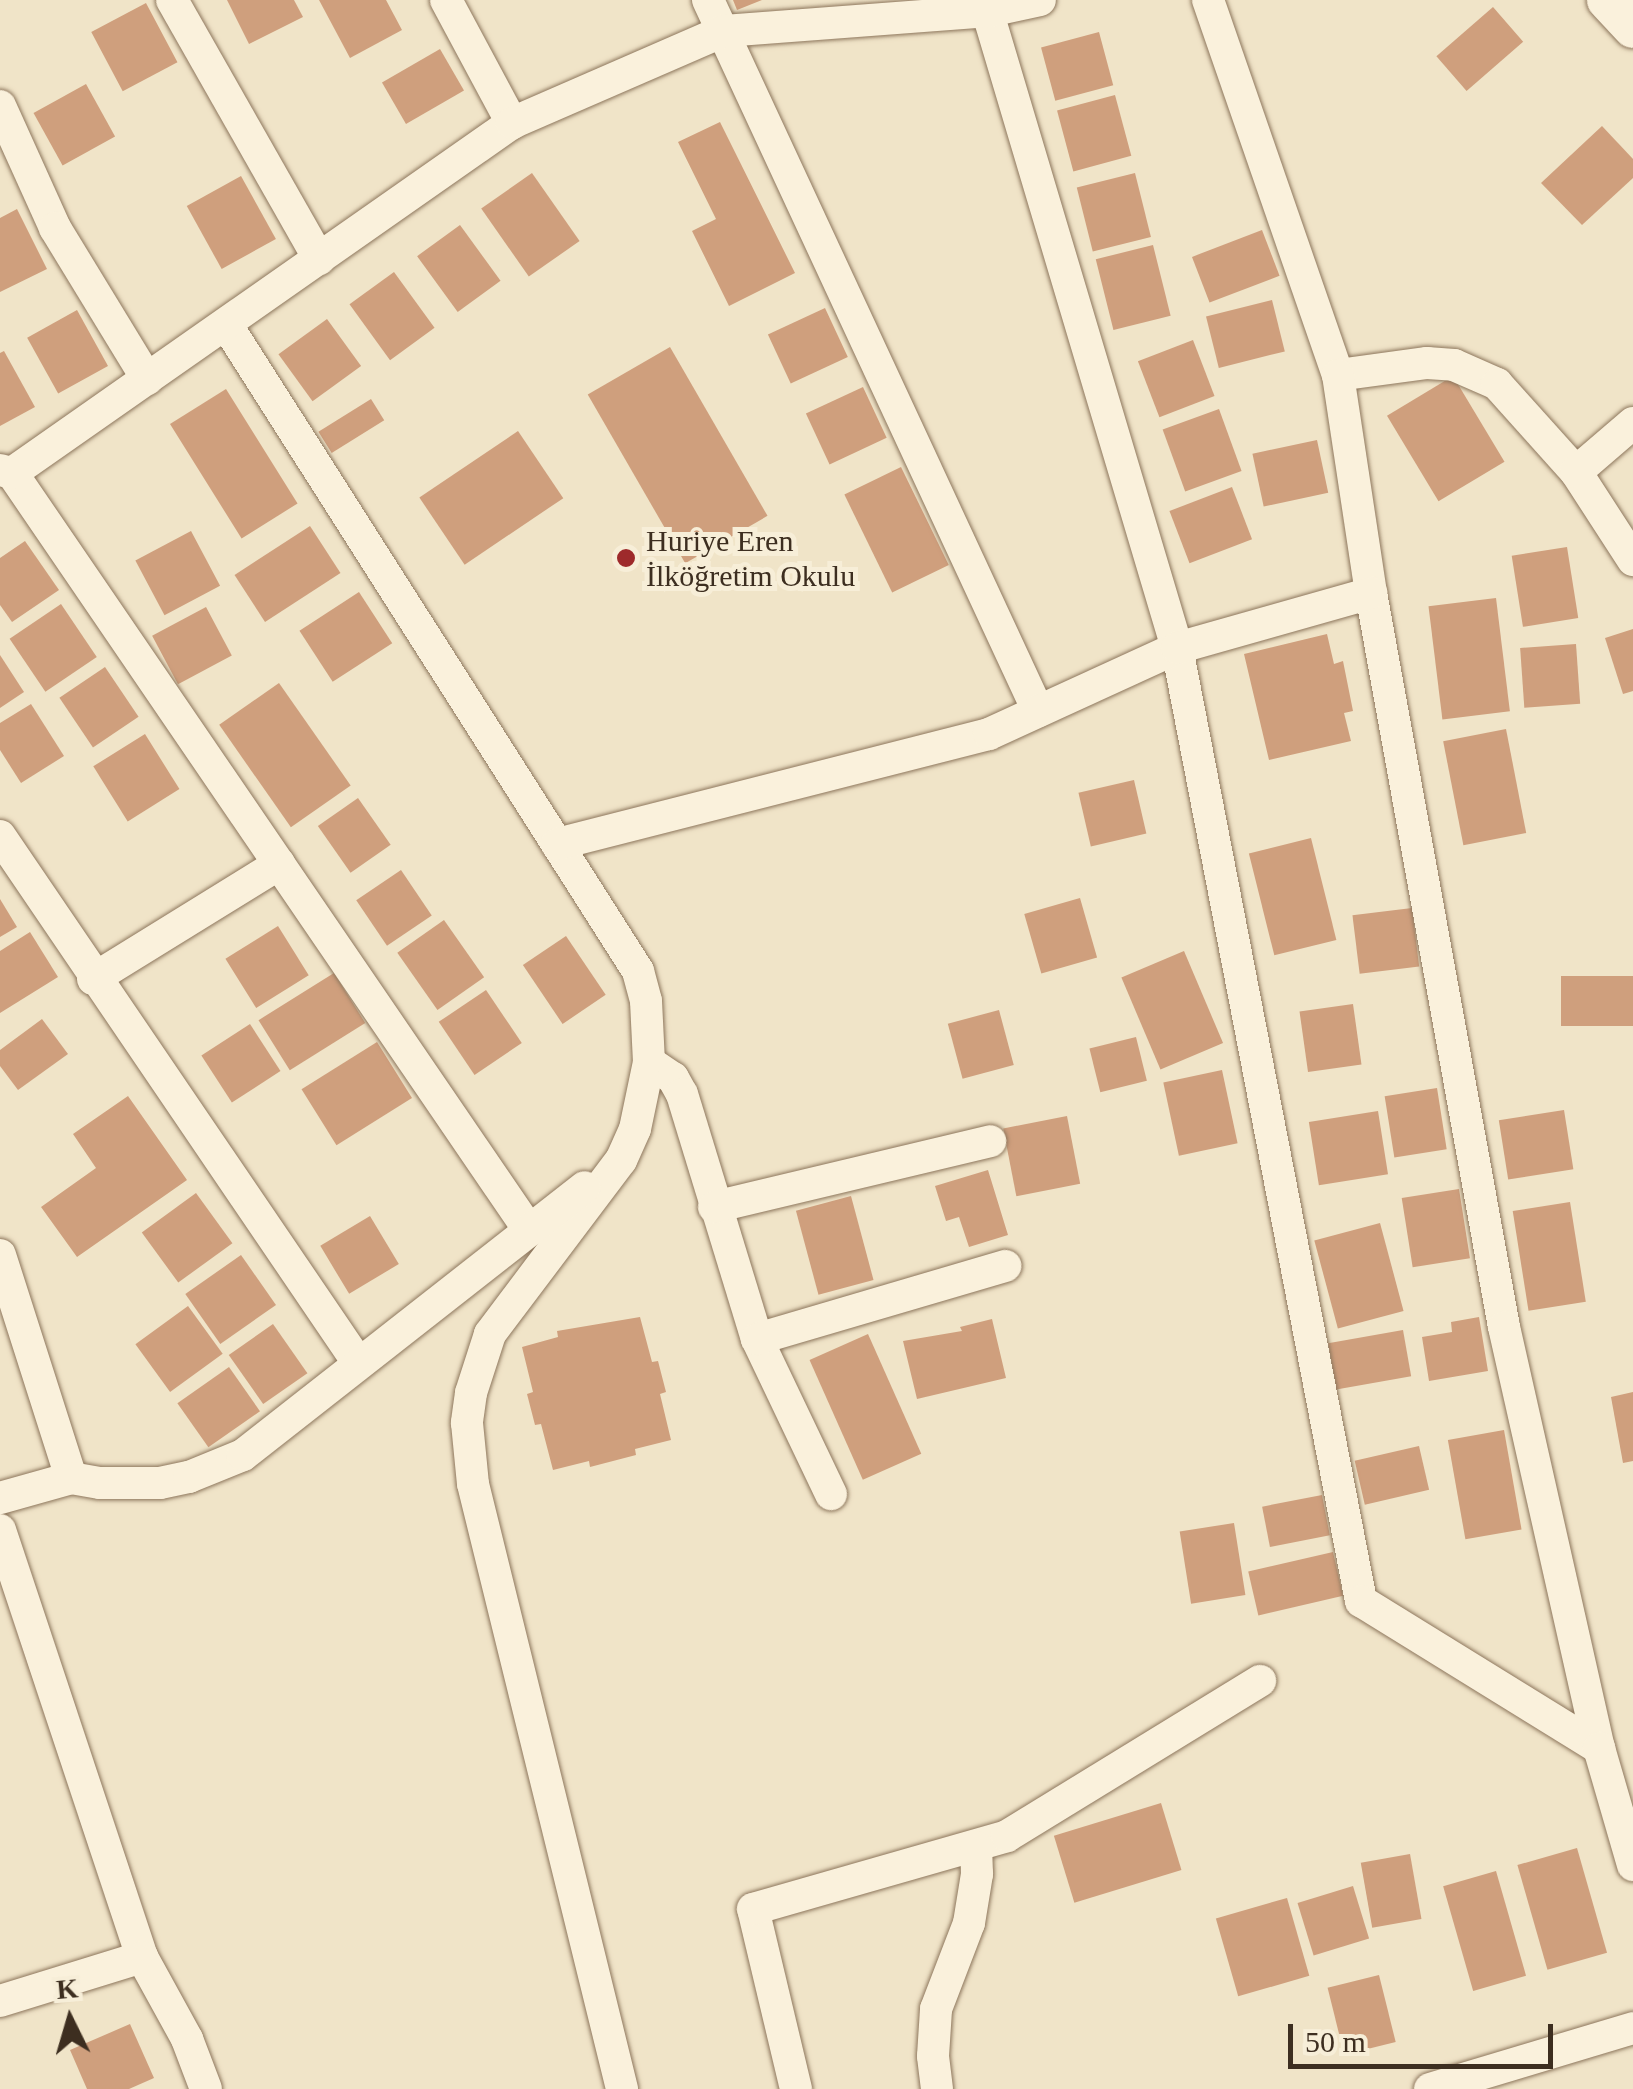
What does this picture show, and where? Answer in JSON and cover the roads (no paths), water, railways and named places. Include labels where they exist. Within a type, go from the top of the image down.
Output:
[{"type":"street","points":[[172,0],[319,259]]},
{"type":"street","points":[[446,0],[512,123]]},
{"type":"street","points":[[708,0],[1038,711]]},
{"type":"street","points":[[529,1230],[6,471],[147,379],[512,123],[724,31],[1040,0]]},
{"type":"street","points":[[1208,0],[1338,375],[1371,593],[1504,1327],[1599,1748],[1633,1865]]},
{"type":"street","points":[[1608,0],[1633,28]]},
{"type":"street","points":[[987,6],[1177,648],[1361,1601],[1599,1748]]},
{"type":"street","points":[[0,106],[55,228],[147,379]]},
{"type":"street","points":[[226,324],[638,971],[646,1001],[649,1062],[635,1129],[621,1160],[490,1334],[471,1393],[467,1423],[473,1484],[622,2089]]},
{"type":"street","points":[[1338,375],[1427,363],[1478,372],[1515,402],[1576,472],[1633,560]]},
{"type":"street","points":[[1576,472],[1633,423]]},
{"type":"street","points":[[557,844],[989,734],[1177,648],[1371,593]]},
{"type":"street","points":[[0,836],[93,979],[359,1364]]},
{"type":"street","points":[[93,979],[280,864]]},
{"type":"street","points":[[649,1062],[672,1078],[682,1094],[757,1339],[831,1494]]},
{"type":"street","points":[[714,1207],[990,1142]]},
{"type":"street","points":[[0,1498],[71,1478],[100,1484],[160,1483],[216,1468],[268,1439],[621,1160]]},
{"type":"street","points":[[0,1255],[71,1478]]},
{"type":"street","points":[[757,1339],[1006,1266]]},
{"type":"street","points":[[0,1530],[142,1957],[187,2039],[206,2089]]},
{"type":"street","points":[[796,2089],[753,1908],[976,1847],[1040,1819],[1260,1681]]},
{"type":"street","points":[[937,2089],[933,2056],[936,2009],[974,1900],[976,1847]]},
{"type":"street","points":[[0,2001],[142,1957]]},
{"type":"street","points":[[1430,2089],[1633,2028]]},
{"type":"place","name":"Huriye Eren İlköğretim Okulu","points":[[626,558]]}]
